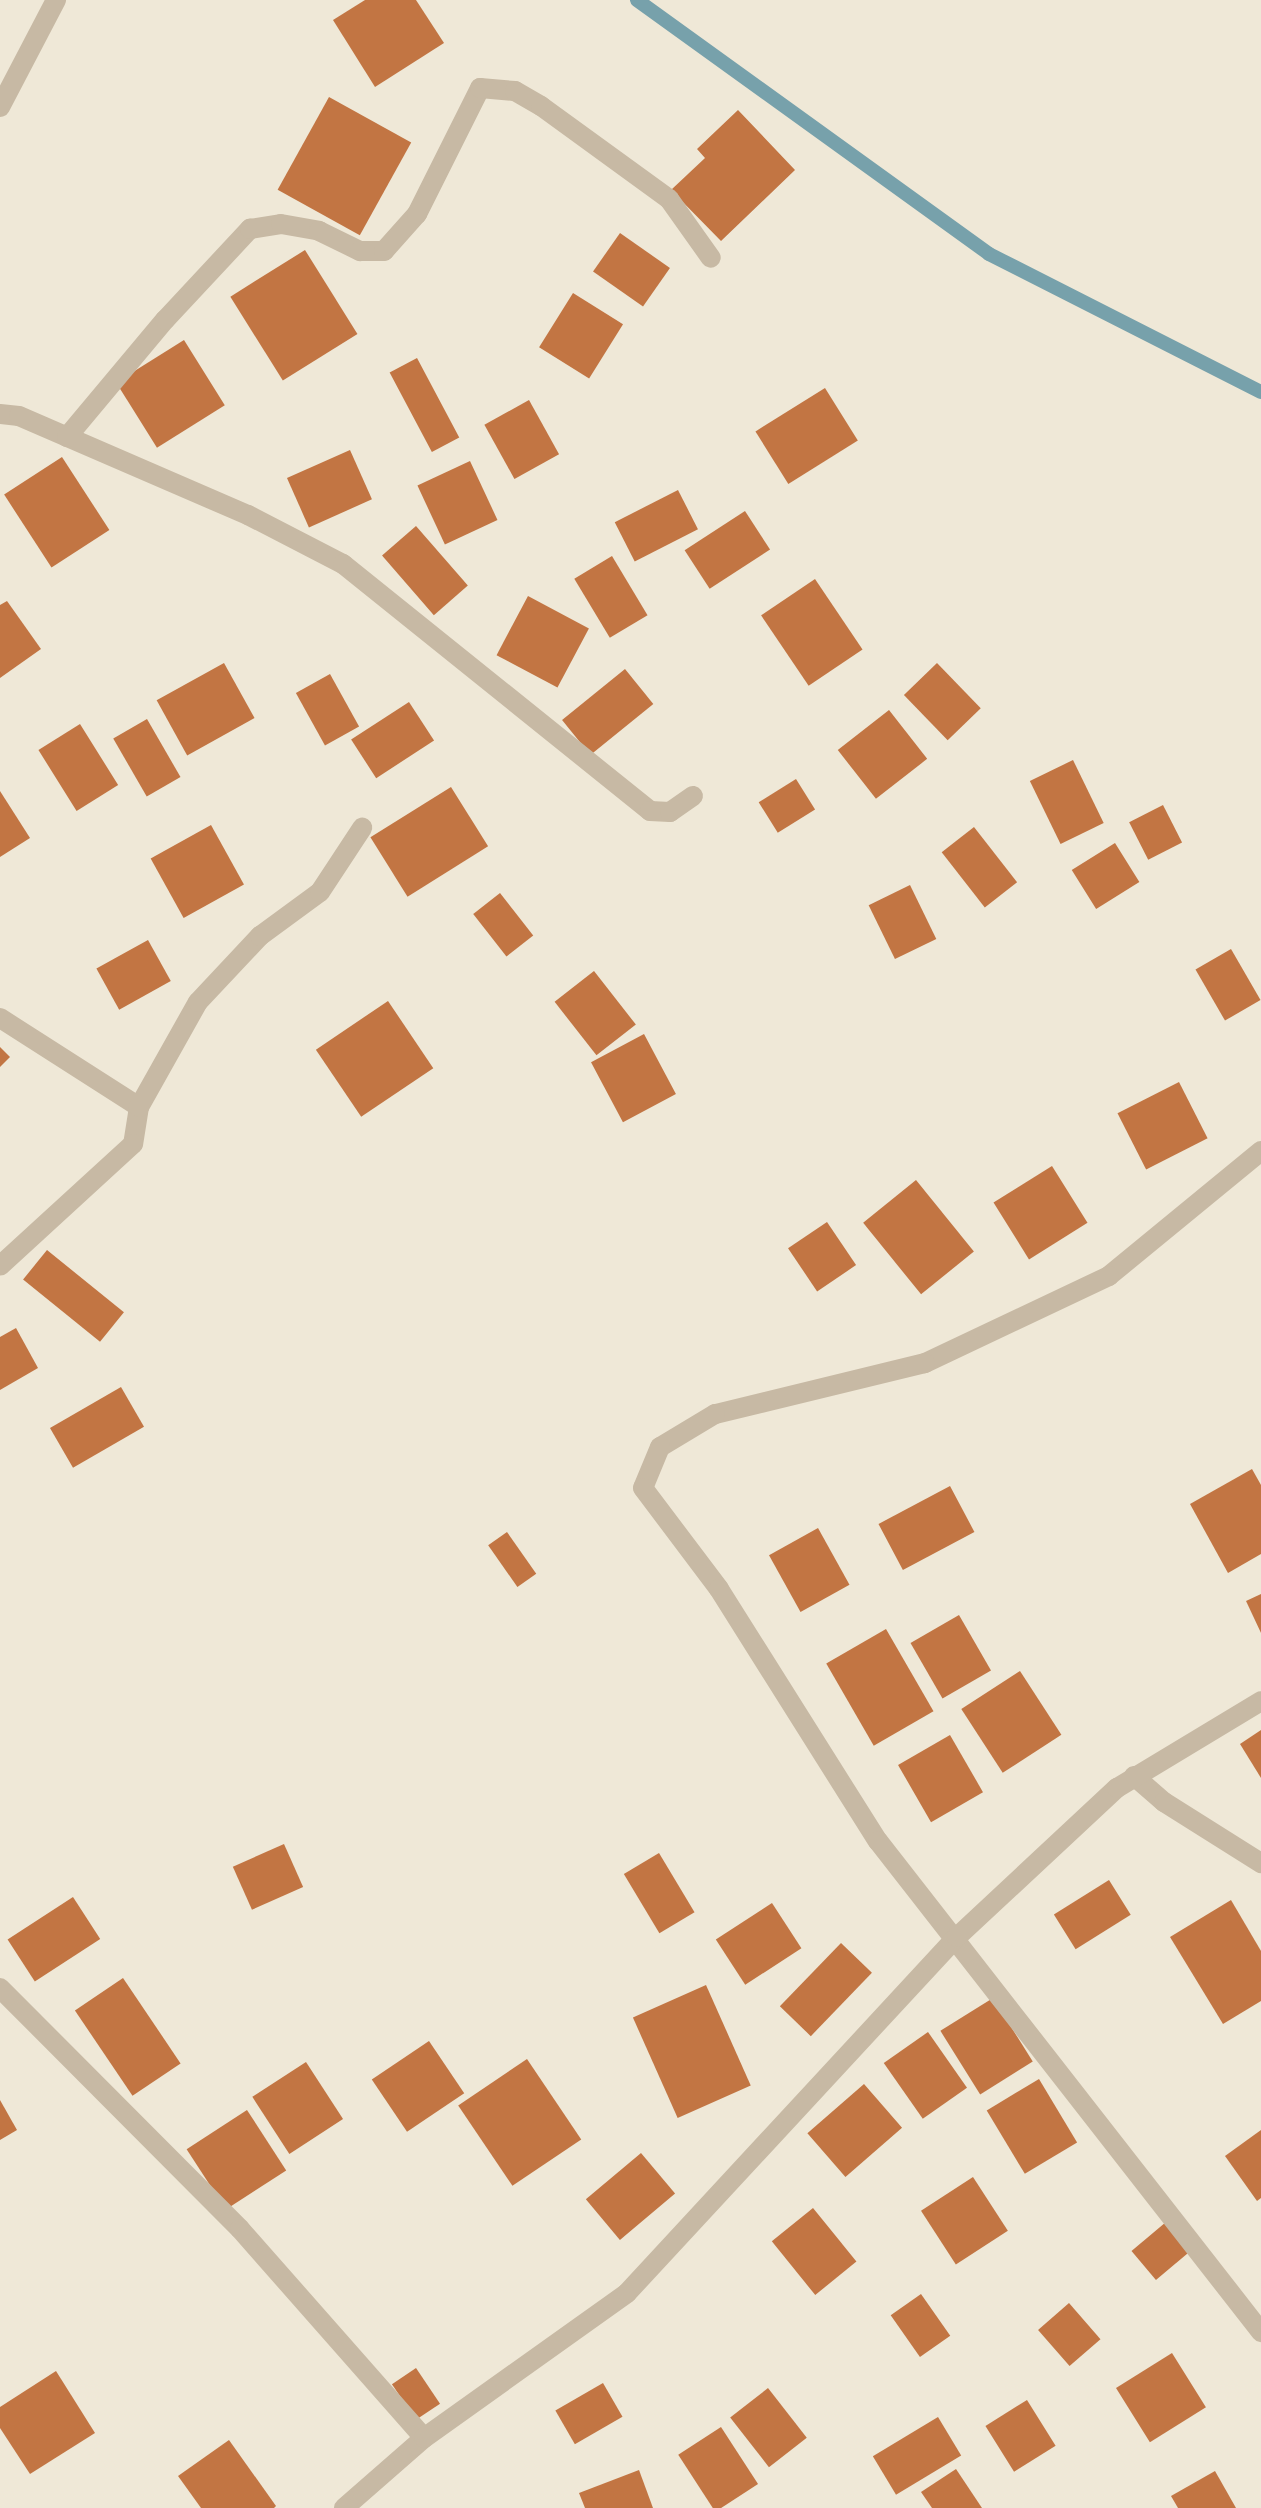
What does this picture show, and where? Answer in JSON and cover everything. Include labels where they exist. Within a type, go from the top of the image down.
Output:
[{"type":"street","points":[[0,107],[56,0]]},
{"type":"street","points":[[67,437],[165,320],[250,229],[281,224],[319,231],[360,251],[384,251],[417,214],[480,88],[515,91],[541,106],[669,199],[711,258]]},
{"type":"street","points":[[0,414],[19,416],[248,515],[343,564],[650,811],[670,812],[693,796]]},
{"type":"street","points":[[0,1266],[133,1144],[139,1107],[198,1002],[260,936],[320,892],[362,828]]},
{"type":"street","points":[[0,1018],[139,1107]]},
{"type":"street","points":[[1261,1151],[1109,1276],[925,1363],[715,1414],[660,1447],[643,1488],[719,1589],[878,1841],[957,1937],[1261,2332]]},
{"type":"street","points":[[344,2508],[424,2438],[627,2293],[957,1937],[1134,1776],[1261,1701]]},
{"type":"street","points":[[1134,1776],[1164,1802],[1261,1863]]},
{"type":"street","points":[[0,1988],[240,2229],[424,2438]]},
{"type":"building","points":[[365,0],[416,0],[444,43],[375,87],[333,20]]},
{"type":"building","points":[[329,97],[411,143],[360,235],[278,190]]},
{"type":"building","points":[[738,110],[795,170],[721,241],[671,190],[705,158],[697,149]]},
{"type":"building","points":[[620,233],[670,268],[643,306],[593,272]]},
{"type":"building","points":[[305,250],[357,334],[283,381],[230,297]]},
{"type":"building","points":[[573,293],[623,324],[589,379],[539,347]]},
{"type":"building","points":[[184,340],[225,405],[157,448],[116,382]]},
{"type":"building","points":[[417,358],[459,437],[432,452],[390,373]]},
{"type":"building","points":[[825,388],[858,441],[788,484],[755,431]]},
{"type":"building","points":[[529,400],[559,454],[514,479],[484,425]]},
{"type":"building","points":[[350,450],[372,499],[309,527],[287,478]]},
{"type":"building","points":[[62,457],[109,530],[52,568],[4,495]]},
{"type":"building","points":[[470,461],[497,520],[445,544],[417,486]]},
{"type":"building","points":[[678,490],[698,529],[635,561],[615,522]]},
{"type":"building","points":[[745,511],[770,550],[710,589],[685,550]]},
{"type":"building","points":[[416,526],[468,586],[434,615],[382,556]]},
{"type":"building","points":[[612,556],[648,615],[610,638],[574,579]]},
{"type":"building","points":[[815,579],[863,649],[809,686],[761,615]]},
{"type":"building","points":[[528,596],[589,628],[557,688],[497,655]]},
{"type":"building","points":[[7,601],[41,649],[0,678],[0,605]]},
{"type":"building","points":[[224,663],[255,718],[187,755],[157,700]]},
{"type":"building","points":[[937,663],[981,708],[948,740],[904,695]]},
{"type":"building","points":[[625,669],[653,704],[590,755],[562,720]]},
{"type":"building","points":[[330,674],[359,726],[325,745],[296,693]]},
{"type":"building","points":[[409,702],[434,741],[376,778],[351,740]]},
{"type":"building","points":[[889,710],[927,759],[876,799],[838,750]]},
{"type":"building","points":[[147,719],[180,777],[147,797],[113,738]]},
{"type":"building","points":[[80,724],[118,785],[77,811],[38,750]]},
{"type":"building","points":[[1073,760],[1104,823],[1061,844],[1030,781]]},
{"type":"building","points":[[796,779],[815,810],[778,833],[759,802]]},
{"type":"building","points":[[451,787],[488,846],[408,897],[370,837]]},
{"type":"building","points":[[0,791],[30,838],[0,857]]},
{"type":"building","points":[[1163,805],[1182,842],[1148,860],[1129,822]]},
{"type":"building","points":[[211,825],[244,884],[184,918],[151,858]]},
{"type":"building","points":[[974,827],[1017,882],[985,907],[942,852]]},
{"type":"building","points":[[1115,843],[1139,882],[1096,909],[1072,870]]},
{"type":"building","points":[[910,885],[936,939],[895,959],[869,905]]},
{"type":"building","points":[[500,893],[533,936],[506,956],[473,914]]},
{"type":"building","points":[[148,940],[171,981],[119,1010],[96,969]]},
{"type":"building","points":[[1231,949],[1260,1000],[1225,1021],[1195,970]]},
{"type":"building","points":[[594,971],[636,1025],[596,1055],[555,1002]]},
{"type":"building","points":[[388,1001],[433,1068],[361,1117],[316,1050]]},
{"type":"building","points":[[644,1034],[676,1094],[623,1122],[591,1062]]},
{"type":"building","points":[[0,1047],[10,1057],[0,1067]]},
{"type":"building","points":[[1179,1082],[1208,1138],[1146,1169],[1118,1113]]},
{"type":"building","points":[[1052,1166],[1088,1223],[1029,1259],[993,1203]]},
{"type":"building","points":[[916,1180],[974,1251],[921,1294],[863,1223]]},
{"type":"building","points":[[827,1222],[856,1265],[817,1291],[788,1248]]},
{"type":"building","points":[[47,1250],[124,1312],[100,1342],[23,1280]]},
{"type":"building","points":[[16,1328],[38,1368],[0,1390],[0,1337]]},
{"type":"building","points":[[121,1387],[144,1427],[73,1468],[50,1428]]},
{"type":"building","points":[[1252,1469],[1261,1485],[1261,1554],[1228,1573],[1190,1504]]},
{"type":"building","points":[[950,1486],[974,1532],[903,1570],[878,1524]]},
{"type":"building","points":[[818,1528],[850,1585],[801,1612],[769,1555]]},
{"type":"building","points":[[507,1532],[536,1574],[517,1587],[488,1545]]},
{"type":"building","points":[[1261,1594],[1261,1633],[1246,1601]]},
{"type":"building","points":[[959,1615],[991,1670],[943,1698],[911,1643]]},
{"type":"building","points":[[886,1629],[933,1711],[874,1746],[826,1664]]},
{"type":"building","points":[[1020,1671],[1061,1735],[1003,1773],[961,1709]]},
{"type":"building","points":[[1261,1730],[1261,1778],[1240,1744]]},
{"type":"building","points":[[950,1735],[983,1792],[931,1822],[898,1765]]},
{"type":"building","points":[[284,1844],[303,1887],[252,1910],[233,1867]]},
{"type":"building","points":[[659,1853],[695,1912],[659,1933],[624,1874]]},
{"type":"building","points":[[1109,1880],[1131,1915],[1076,1949],[1054,1914]]},
{"type":"building","points":[[73,1897],[100,1939],[35,1981],[8,1939]]},
{"type":"building","points":[[1231,1900],[1261,1951],[1261,2001],[1223,2024],[1170,1937]]},
{"type":"building","points":[[772,1903],[801,1948],[745,1985],[716,1939]]},
{"type":"building","points":[[841,1943],[872,1973],[811,2036],[780,2006]]},
{"type":"building","points":[[123,1978],[181,2063],[133,2096],[75,2010]]},
{"type":"building","points":[[706,1985],[751,2085],[678,2118],[633,2018]]},
{"type":"building","points":[[993,1998],[1033,2062],[980,2094],[940,2031]]},
{"type":"building","points":[[928,2032],[967,2088],[923,2119],[884,2063]]},
{"type":"building","points":[[429,2041],[464,2093],[407,2132],[372,2080]]},
{"type":"building","points":[[527,2059],[581,2139],[512,2186],[458,2105]]},
{"type":"building","points":[[306,2062],[343,2119],[289,2154],[252,2097]]},
{"type":"building","points":[[1039,2079],[1077,2142],[1025,2174],[987,2110]]},
{"type":"building","points":[[864,2084],[902,2128],[845,2177],[807,2133]]},
{"type":"building","points":[[0,2100],[17,2130],[0,2140]]},
{"type":"building","points":[[247,2110],[286,2170],[226,2210],[187,2149]]},
{"type":"building","points":[[1261,2130],[1261,2198],[1257,2201],[1225,2156]]},
{"type":"building","points":[[641,2153],[675,2194],[620,2240],[586,2199]]},
{"type":"building","points":[[973,2177],[1008,2231],[956,2264],[921,2211]]},
{"type":"building","points":[[813,2208],[856,2262],[815,2295],[772,2241]]},
{"type":"building","points":[[1166,2222],[1190,2251],[1156,2280],[1132,2251]]},
{"type":"building","points":[[921,2294],[950,2336],[920,2357],[891,2315]]},
{"type":"building","points":[[1069,2303],[1100,2339],[1070,2366],[1038,2330]]},
{"type":"building","points":[[1172,2353],[1206,2407],[1150,2442],[1116,2388]]},
{"type":"building","points":[[416,2368],[440,2404],[416,2420],[392,2384]]},
{"type":"building","points":[[56,2371],[95,2433],[30,2474],[0,2428],[0,2407]]},
{"type":"building","points":[[603,2383],[622,2417],[575,2444],[555,2410]]},
{"type":"building","points":[[768,2388],[807,2438],[769,2467],[730,2418]]},
{"type":"building","points":[[1027,2400],[1056,2446],[1014,2472],[985,2426]]},
{"type":"building","points":[[938,2417],[961,2456],[896,2495],[873,2456]]},
{"type":"building","points":[[721,2427],[758,2484],[721,2508],[713,2508],[678,2455]]},
{"type":"building","points":[[229,2440],[276,2506],[274,2508],[201,2508],[178,2476]]},
{"type":"building","points":[[956,2469],[982,2508],[932,2508],[921,2492]]},
{"type":"building","points":[[639,2470],[653,2508],[585,2508],[579,2493]]},
{"type":"building","points":[[1215,2471],[1236,2508],[1178,2508],[1171,2496]]},
{"type":"waterway","points":[[637,0],[989,254],[1261,392]]}]
